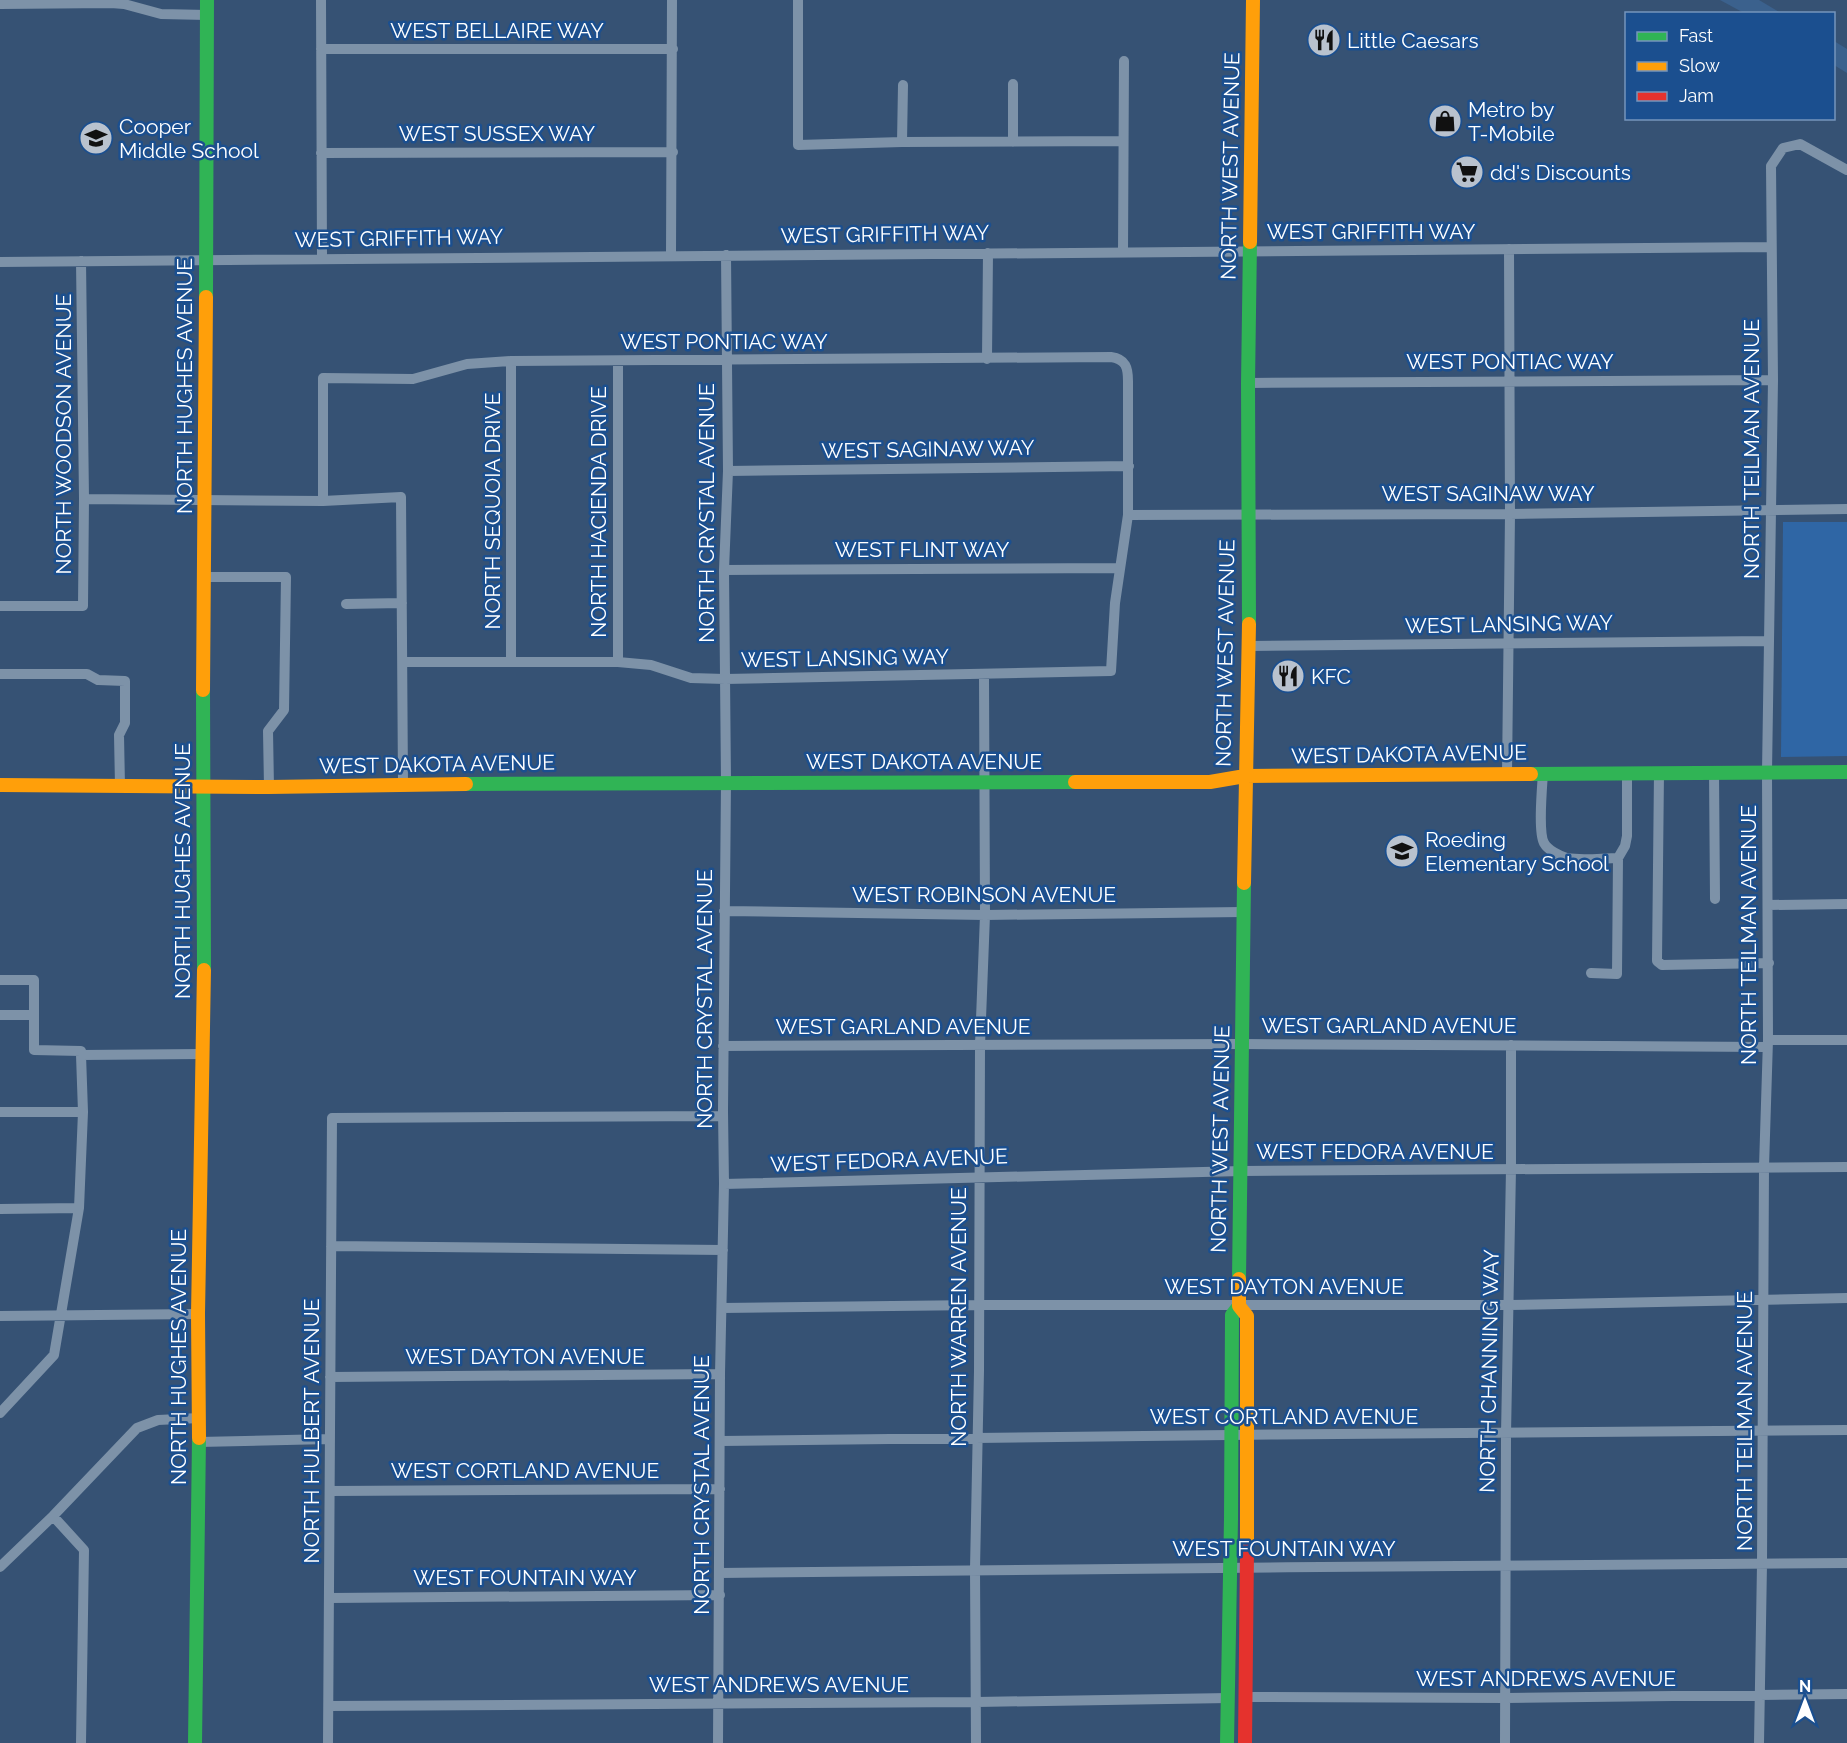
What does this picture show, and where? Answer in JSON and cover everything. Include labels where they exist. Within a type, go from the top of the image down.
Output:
[{"type":"street","name":"NORTH HUGHES AVENUE","points":[[195,1743],[199,1442],[198,1314],[205,927],[203,660],[207,0]]},
{"type":"street","points":[[321,0],[322,259]]},
{"type":"street","points":[[671,255],[672,0]]},
{"type":"street","points":[[798,0],[798,145],[1123,141]]},
{"type":"street","name":"NORTH WEST AVENUE","points":[[1245,1743],[1247,1567],[1232,1315],[1239,1306],[1242,1171],[1253,0]]},
{"type":"street","points":[[0,4],[118,3],[161,14],[207,15]]},
{"type":"street","name":"WEST BELLAIRE WAY","points":[[321,49],[673,49]]},
{"type":"street","points":[[1123,252],[1124,61]]},
{"type":"street","points":[[1013,84],[1013,142]]},
{"type":"street","points":[[902,142],[903,86]]},
{"type":"street","name":"NORTH TEILMAN AVENUE","points":[[1759,1743],[1764,1167],[1768,1044],[1767,772],[1773,380],[1771,166],[1783,148],[1800,144],[1847,170]]},
{"type":"street","name":"WEST SUSSEX WAY","points":[[321,153],[673,152]]},
{"type":"street","name":"WEST GRIFFITH WAY","points":[[0,262],[1770,247]]},
{"type":"street","points":[[1507,774],[1510,514],[1509,249]]},
{"type":"street","points":[[987,253],[987,359]]},
{"type":"street","name":"NORTH CRYSTAL AVENUE","points":[[718,1743],[720,1374],[724,1184],[726,782],[724,570],[728,471],[726,255]]},
{"type":"street","name":"NORTH WOODSON AVENUE","points":[[0,606],[83,606],[81,261]]},
{"type":"street","name":"WEST PONTIAC WAY","points":[[323,501],[323,378],[413,379],[467,364],[511,361],[1111,357],[1122,360],[1128,373],[1129,466]]},
{"type":"street","name":"NORTH SEQUOIA DRIVE","points":[[511,361],[511,661]]},
{"type":"street","name":"NORTH HACIENDA DRIVE","points":[[618,361],[618,663]]},
{"type":"street","name":"WEST PONTIAC WAY","points":[[1248,383],[1773,380]]},
{"type":"street","points":[[1120,567],[1128,515],[1129,466]]},
{"type":"street","name":"WEST SAGINAW WAY","points":[[728,471],[1129,466]]},
{"type":"street","points":[[84,499],[323,501],[401,497],[403,784]]},
{"type":"street","name":"WEST SAGINAW WAY","points":[[1128,515],[1510,514],[1847,509]]},
{"type":"street","name":"WEST LANSING WAY","points":[[403,662],[511,661],[651,664],[691,678],[725,680],[1111,671],[1115,603],[1120,567]]},
{"type":"street","name":"WEST FLINT WAY","points":[[724,570],[1120,567]]},
{"type":"street","points":[[205,577],[286,577],[284,710],[268,731],[269,788]]},
{"type":"street","points":[[346,604],[402,603]]},
{"type":"street","name":"WEST LANSING WAY","points":[[1248,646],[1769,641]]},
{"type":"street","points":[[0,674],[87,674],[98,680],[125,681],[125,723],[119,735],[120,786]]},
{"type":"street","name":"NORTH WARREN AVENUE","points":[[976,1743],[975,1569],[980,1371],[980,1045],[985,915],[986,782],[984,675]]},
{"type":"street","points":[[1659,772],[1657,961],[1662,965],[1768,963]]},
{"type":"street","name":"WEST DAKOTA AVENUE","points":[[0,785],[269,788],[403,784],[1210,782],[1245,776],[1847,772]]},
{"type":"street","points":[[1543,773],[1541,832],[1547,847],[1564,857],[1618,858]]},
{"type":"street","points":[[1591,973],[1617,974],[1618,858],[1625,846],[1627,836],[1627,773]]},
{"type":"street","points":[[1714,773],[1715,899]]},
{"type":"street","points":[[1769,905],[1847,904]]},
{"type":"street","name":"WEST ROBINSON AVENUE","points":[[724,911],[985,915],[1243,912]]},
{"type":"street","points":[[0,980],[34,980],[34,1050],[81,1053],[202,1054]]},
{"type":"street","points":[[0,1015],[34,1015]]},
{"type":"street","name":"WEST GARLAND AVENUE","points":[[723,1046],[1242,1044],[1655,1047],[1847,1040]]},
{"type":"street","name":"NORTH CHANNING WAY","points":[[1505,1743],[1506,1434],[1512,1169],[1511,1045]]},
{"type":"street","points":[[0,1413],[54,1355],[79,1208],[83,1112],[81,1053]]},
{"type":"street","points":[[0,1112],[83,1112]]},
{"type":"street","name":"NORTH HULBERT AVENUE","points":[[328,1743],[332,1118],[723,1116]]},
{"type":"street","name":"WEST FEDORA AVENUE","points":[[724,1184],[1242,1171],[1847,1167]]},
{"type":"street","points":[[0,1209],[79,1208]]},
{"type":"street","points":[[331,1246],[723,1250]]},
{"type":"street","name":"WEST DAYTON AVENUE","points":[[722,1308],[979,1305],[1510,1305],[1847,1298]]},
{"type":"street","points":[[0,1316],[198,1314]]},
{"type":"street","name":"WEST DAYTON AVENUE","points":[[330,1377],[720,1374]]},
{"type":"street","points":[[0,1567],[53,1516],[137,1428],[158,1420],[199,1418]]},
{"type":"street","name":"WEST CORTLAND AVENUE","points":[[721,1441],[1847,1430]]},
{"type":"street","name":"NORTH WEST AVENUE","points":[[1227,1743],[1230,1567],[1239,1436]]},
{"type":"street","points":[[199,1442],[329,1439]]},
{"type":"street","name":"WEST CORTLAND AVENUE","points":[[330,1491],[720,1489]]},
{"type":"street","points":[[53,1516],[84,1550],[81,1743]]},
{"type":"street","name":"WEST FOUNTAIN WAY","points":[[720,1573],[1847,1563]]},
{"type":"street","name":"WEST FOUNTAIN WAY","points":[[330,1598],[720,1595]]},
{"type":"street","name":"WEST ANDREWS AVENUE","points":[[1245,1697],[1506,1698],[1847,1694]]},
{"type":"street","name":"WEST ANDREWS AVENUE","points":[[329,1706],[1229,1698]]},
{"type":"shaded area","points":[[1720,0],[1759,0],[1779,12],[1742,12]]},
{"type":"shaded area","points":[[1835,42],[1847,49],[1847,73],[1835,66]]},
{"type":"shaded area","points":[[1783,522],[1847,522],[1847,756],[1781,757]]},
{"type":"traffic: fast","points":[[206,297],[207,0]]},
{"type":"traffic: fast","points":[[1249,624],[1250,242]]},
{"type":"traffic: fast","points":[[203,690],[204,970]]},
{"type":"traffic: fast","points":[[1531,774],[1847,772]]},
{"type":"traffic: fast","points":[[466,784],[1075,782]]},
{"type":"traffic: fast","points":[[1239,1279],[1244,883]]},
{"type":"traffic: fast","points":[[1227,1743],[1232,1315],[1239,1306]]},
{"type":"traffic: fast","points":[[195,1743],[199,1438]]},
{"type":"traffic: slow","points":[[1250,242],[1253,0]]},
{"type":"traffic: slow","points":[[203,690],[206,297]]},
{"type":"traffic: slow","points":[[1244,883],[1249,624]]},
{"type":"traffic: slow","points":[[1075,782],[1210,782],[1245,776],[1531,774]]},
{"type":"traffic: slow","points":[[0,785],[269,787],[466,784]]},
{"type":"traffic: slow","points":[[199,1438],[198,1314],[204,970]]},
{"type":"traffic: slow","points":[[1239,1279],[1239,1306],[1247,1316],[1247,1551]]},
{"type":"traffic: jam","points":[[1245,1743],[1247,1551]]},
{"type":"place","name":"Little Caesars","points":[[1324,40]]},
{"type":"place","name":"Metro by T-Mobile","points":[[1445,121]]},
{"type":"place","name":"Cooper Middle School","points":[[96,138]]},
{"type":"place","name":"dd's Discounts","points":[[1467,172]]},
{"type":"place","name":"KFC","points":[[1288,676]]},
{"type":"place","name":"Roeding Elementary School","points":[[1402,851]]}]
